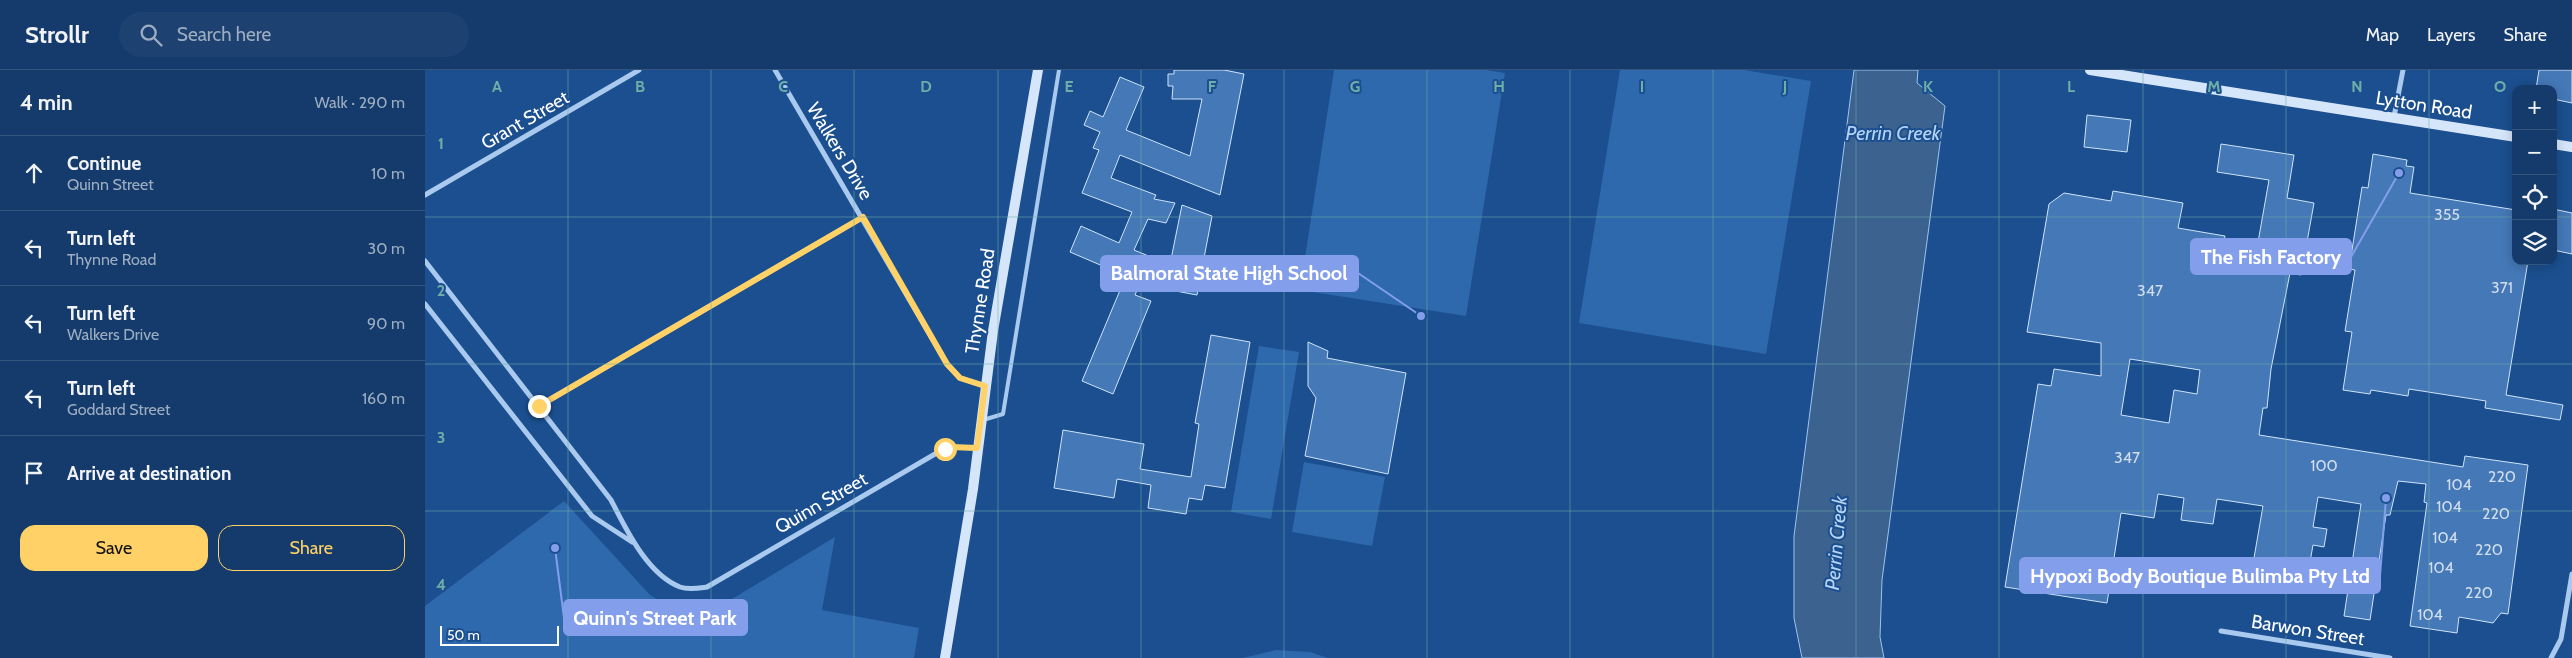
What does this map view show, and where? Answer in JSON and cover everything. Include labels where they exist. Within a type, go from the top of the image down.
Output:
[{"type":"main road","name":"Thynne Road","points":[[945,658],[971,499],[985,386],[1038,70]]},
{"type":"main road","name":"Lytton Road","points":[[2089,70],[2512,136]]},
{"type":"main road","points":[[2557,145],[2572,147]]},
{"type":"street","name":"Grant Street","points":[[425,196],[639,70]]},
{"type":"street","name":"Walkers Drive","points":[[775,70],[863,217],[947,364],[960,378],[985,386]]},
{"type":"street","points":[[2395,117],[2403,70]]},
{"type":"street","points":[[539,406],[863,217]]},
{"type":"street","points":[[425,261],[611,500],[633,543]]},
{"type":"street","points":[[425,304],[593,516],[633,543]]},
{"type":"street","name":"Quinn Street","points":[[633,543],[663,576],[680,587],[693,589],[707,587],[940,452],[950,447],[977,448]]},
{"type":"street","points":[[2551,658],[2561,639],[2572,574]]},
{"type":"street","name":"Barwon Street","points":[[2221,631],[2390,658]]},
{"type":"lane","points":[[980,421],[1003,414],[1059,70]]},
{"type":"shaded area","points":[[1334,70],[1486,70],[1505,73],[1466,316],[1300,290]]},
{"type":"shaded area","points":[[1620,70],[1744,70],[1811,81],[1766,354],[1579,323]]},
{"type":"shaded area","points":[[1259,346],[1299,352],[1271,519],[1231,512]]},
{"type":"shaded area","points":[[1304,462],[1385,477],[1372,546],[1292,532]]},
{"type":"shaded area","points":[[564,501],[650,595],[673,609],[686,611],[722,605],[835,537],[822,610],[919,628],[914,658],[425,658],[425,606]]},
{"type":"shaded area","points":[[1276,650],[1310,652],[1328,658],[1243,658]]},
{"type":"water","name":"Perrin Creek","points":[[1854,70],[1918,70],[1917,83],[1945,106],[1882,580],[1880,637],[1884,658],[1802,658],[1794,618],[1794,536]]},
{"type":"building","points":[[1174,70],[1224,70],[1244,74],[1220,195],[1120,155],[1111,178],[1156,195],[1154,199],[1175,203],[1166,223],[1148,219],[1134,250],[1151,257],[1135,295],[1151,301],[1113,394],[1082,381],[1126,276],[1070,252],[1081,226],[1119,243],[1132,212],[1082,193],[1099,150],[1093,148],[1100,132],[1084,125],[1090,111],[1103,117],[1120,77],[1144,87],[1126,130],[1190,156],[1202,99],[1172,99],[1173,86],[1168,86],[1168,74],[1174,74]]},
{"type":"building","points":[[2539,70],[2572,70],[2572,103],[2557,100],[2557,85],[2537,85]]},
{"type":"building","points":[[2087,115],[2131,120],[2127,152],[2084,147]]},
{"type":"building","points":[[2221,144],[2294,155],[2287,198],[2314,203],[2301,275],[2290,273],[2271,369],[2267,408],[2263,408],[2259,435],[2463,467],[2465,456],[2528,465],[2508,614],[2501,613],[2493,623],[2459,617],[2457,633],[2410,626],[2427,503],[2424,502],[2426,484],[2398,481],[2390,515],[2386,515],[2370,620],[2344,616],[2361,504],[2318,497],[2313,527],[2327,529],[2324,547],[2313,545],[2306,585],[2273,580],[2272,585],[2250,581],[2263,506],[2217,499],[2213,524],[2181,520],[2184,498],[2158,494],[2154,518],[2121,513],[2107,603],[2005,587],[2038,384],[2051,386],[2054,369],[2101,376],[2101,343],[2027,332],[2049,204],[2064,193],[2111,201],[2113,191],[2183,203],[2178,228],[2225,236],[2224,242],[2257,248],[2269,180],[2217,172]],"holes":[[[2130,359],[2200,370],[2197,394],[2174,390],[2169,423],[2121,415]]]},
{"type":"building","points":[[2373,154],[2407,160],[2406,166],[2414,167],[2410,193],[2512,209],[2512,265],[2527,265],[2506,395],[2563,405],[2560,420],[2485,408],[2486,401],[2409,389],[2408,396],[2371,390],[2370,394],[2343,390],[2352,332],[2345,331],[2355,270],[2349,269],[2362,187],[2368,188]]},
{"type":"building","points":[[1182,205],[1212,216],[1197,295],[1165,289]]},
{"type":"building","points":[[2557,210],[2572,213],[2572,254],[2557,251]]},
{"type":"building","points":[[1211,335],[1250,342],[1225,488],[1205,485],[1202,500],[1189,498],[1186,514],[1148,508],[1151,485],[1117,479],[1114,498],[1054,488],[1063,430],[1144,444],[1140,469],[1191,477],[1199,424],[1195,423]]},
{"type":"building","points":[[1308,342],[1328,351],[1327,358],[1406,373],[1388,474],[1305,456],[1316,398],[1308,386]]},
{"type":"place","name":"The Fish Factory","points":[[2399,173]]},
{"type":"place","name":"Balmoral State High School","points":[[1421,316]]},
{"type":"place","name":"Hypoxi Body Boutique Bulimba Pty Ltd","points":[[2386,498]]},
{"type":"place","name":"Quinn's Street Park","points":[[555,548]]},
{"type":"route","points":[[539,406],[863,217],[947,364],[960,378],[985,386],[977,448],[950,447],[945,449]]}]
